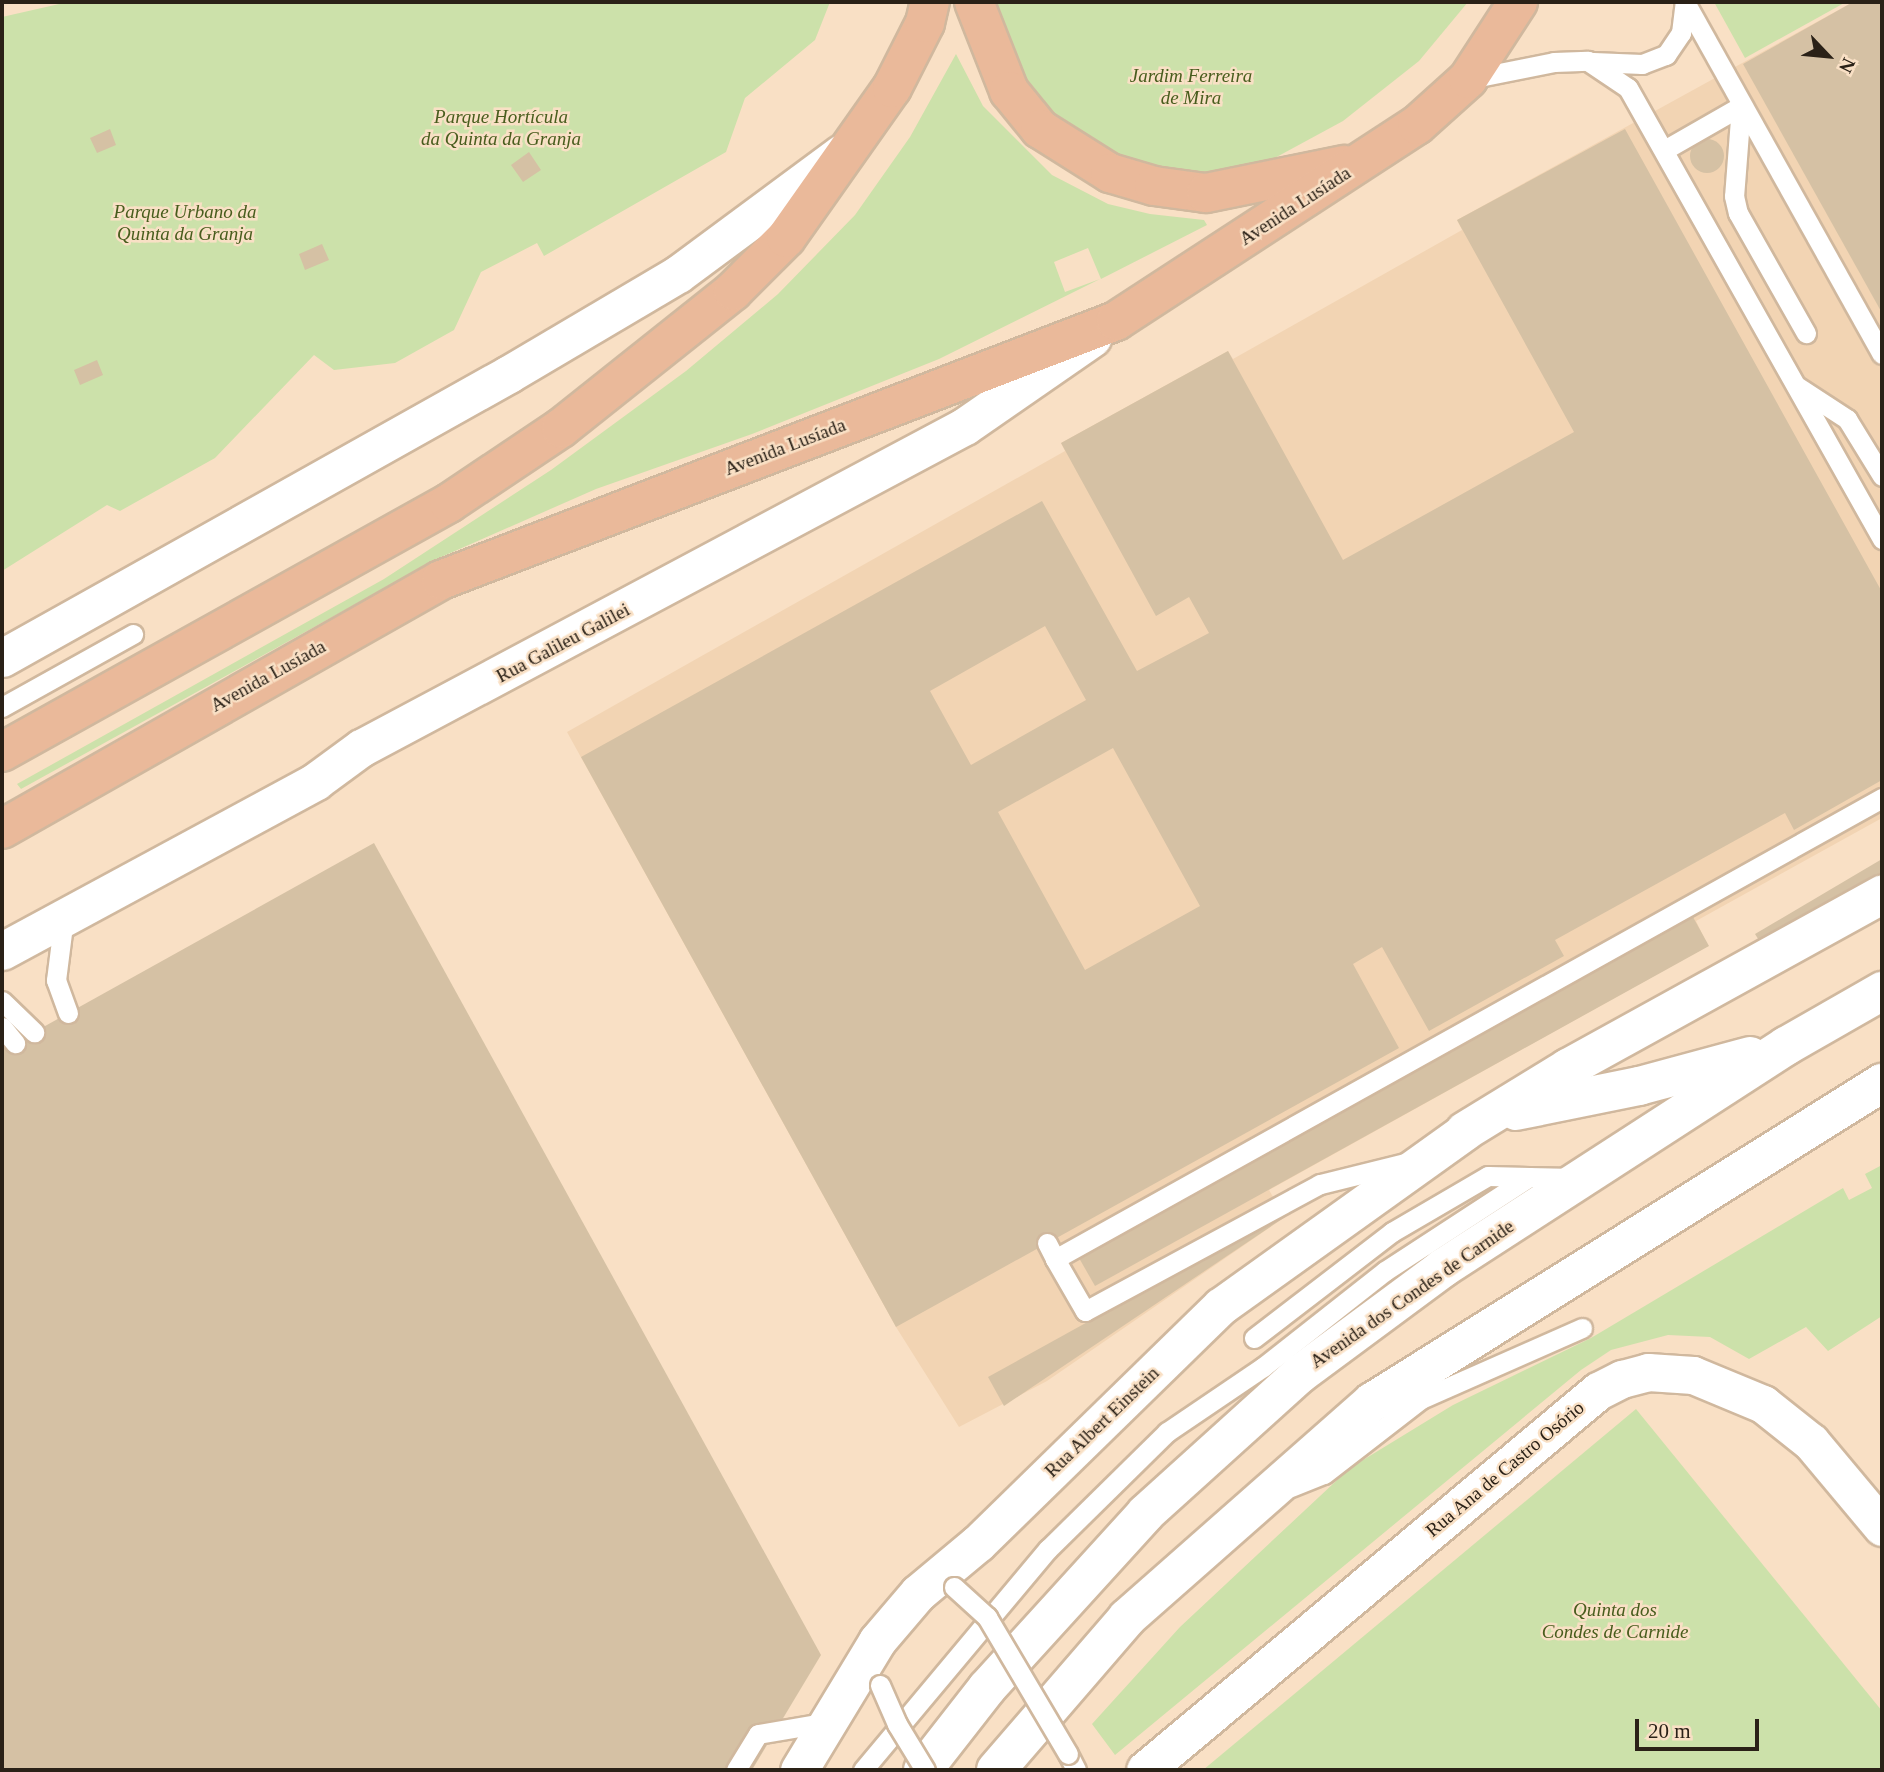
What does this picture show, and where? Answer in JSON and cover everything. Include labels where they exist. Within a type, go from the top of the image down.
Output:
[{"type":"main road","points":[[2,752],[449,503],[561,428],[733,291],[786,238],[892,88],[925,23],[930,2]]},
{"type":"main road","points":[[974,2],[1009,91],[1040,129],[1110,173],[1154,186],[1206,192],[1366,161]]},
{"type":"main road","name":"Avenida Lusíada","points":[[2,830],[126,755],[441,580],[1116,321],[1366,161],[1468,79],[1518,2]]},
{"type":"main road","points":[[1465,1131],[1568,1068],[1882,895]]},
{"type":"main road","name":"Avenida dos Condes de Carnide","points":[[924,1770],[987,1688],[1089,1574],[1202,1459],[1367,1321],[1581,1178],[1786,1046],[1882,991]]},
{"type":"main road","points":[[1465,1131],[1527,1108],[1639,1086],[1786,1046]]},
{"type":"main road","points":[[996,1770],[1128,1618],[1255,1502],[1372,1402],[1882,1083]]},
{"type":"street","points":[[2,658],[485,388],[666,281],[850,147]]},
{"type":"street","name":"Rua Galileu Galilei","points":[[2,951],[316,781],[361,748],[954,433],[1116,321]]},
{"type":"street","name":"Rua Albert Einstein","points":[[799,1770],[877,1641],[946,1580],[978,1543],[1221,1306],[1465,1131]]},
{"type":"street","name":"Rua Ana de Castro Osório","points":[[1145,1770],[1598,1391],[1622,1379],[1647,1372],[1693,1375],[1763,1404],[1811,1441],[1882,1527]]},
{"type":"lane","points":[[1468,79],[1554,62],[1642,64],[1666,55],[1681,33],[1685,2]]},
{"type":"lane","points":[[1685,2],[1882,354]]},
{"type":"lane","points":[[1588,61],[1628,88],[1666,149],[1882,539]]},
{"type":"lane","points":[[1666,149],[1741,106]]},
{"type":"lane","points":[[1741,106],[1734,196],[1738,213],[1806,333]]},
{"type":"lane","points":[[1797,386],[1847,419],[1882,476]]},
{"type":"lane","points":[[2,707],[133,634]]},
{"type":"lane","points":[[1430,1157],[1320,1184],[1085,1311],[1051,1251],[1882,798]]},
{"type":"lane","points":[[64,917],[56,980],[68,1013]]},
{"type":"lane","points":[[2,1001],[34,1032]]},
{"type":"lane","points":[[2,1027],[15,1043]]},
{"type":"lane","points":[[1254,1338],[1404,1225],[1488,1176],[1581,1178]]},
{"type":"lane","points":[[863,1770],[1048,1549],[1167,1432],[1263,1367],[1385,1271],[1529,1177]]},
{"type":"lane","points":[[1255,1502],[1324,1474],[1421,1399],[1581,1328]]},
{"type":"lane","points":[[946,1580],[987,1617],[1072,1762]]},
{"type":"lane","points":[[877,1641],[880,1685],[897,1724],[924,1770]]},
{"type":"lane","points":[[736,1770],[758,1734],[828,1722]]},
{"type":"shaded area","points":[[1853,2],[1882,2],[1882,818],[1696,921],[1708,946],[1269,1190],[1285,1217],[1047,1381],[959,1427],[896,1327],[567,732],[1065,451],[1061,443],[1228,351],[1233,359],[1462,230],[1457,220]]},
{"type":"green space","name":"Parque Urbano da Quinta da Granja","points":[[68,2],[830,2],[815,40],[745,98],[726,152],[544,256],[537,243],[481,272],[454,330],[395,363],[334,370],[314,355],[215,458],[120,511],[107,505],[2,571],[2,17]]},
{"type":"green space","name":"Jardim Ferreira de Mira","points":[[990,2],[1468,2],[1419,61],[1343,121],[1271,160],[1207,175],[1141,168],[1080,142],[1032,97]]},
{"type":"green space","points":[[1714,2],[1846,2],[1745,58]]},
{"type":"green space","points":[[956,54],[983,106],[1052,175],[1108,204],[1150,214],[1204,220],[1207,225],[1101,279],[1088,248],[1054,262],[1065,292],[1100,279],[939,359],[752,434],[596,489],[439,558],[21,789],[17,784],[384,579],[551,470],[686,371],[778,294],[855,215],[910,137]]},
{"type":"green space","points":[[1882,1165],[1882,1316],[1828,1351],[1806,1327],[1749,1359],[1710,1337],[1668,1335],[1611,1350],[1581,1370],[1115,1755],[1092,1724],[1180,1627],[1350,1468],[1453,1405],[1591,1338],[1843,1188],[1849,1200],[1872,1188],[1865,1174]]},
{"type":"green space","name":"Quinta dos Condes de Carnide","points":[[1636,1409],[1882,1711],[1882,1770],[1203,1770]]},
{"type":"building","points":[[1853,2],[1882,2],[1882,313],[1743,64]]},
{"type":"building","points":[[110,129],[116,145],[97,153],[90,138]]},
{"type":"building","points":[[1625,129],[1882,592],[1882,780],[1794,830],[1785,813],[1555,940],[1564,956],[1429,1031],[1382,947],[1353,964],[1399,1048],[896,1327],[581,757],[1042,501],[1137,671],[1209,633],[1189,597],[1156,616],[1061,443],[1228,351],[1343,560],[1574,432],[1457,220]],"holes":[[[1045,626],[1086,700],[971,765],[930,691]],[[1113,748],[1200,906],[1085,970],[998,812]]]},
{"type":"building","points":[[1707,139],[1719,144],[1724,156],[1719,168],[1707,173],[1695,168],[1690,156],[1695,144]]},
{"type":"building","points":[[529,152],[541,170],[523,182],[511,165]]},
{"type":"building","points":[[322,244],[329,260],[305,270],[299,254]]},
{"type":"building","points":[[97,360],[103,375],[80,385],[74,370]]},
{"type":"building","points":[[374,843],[821,1655],[752,1770],[2,1770],[2,1050]]},
{"type":"building","points":[[1882,859],[1882,875],[1760,942],[1755,934]]},
{"type":"building","points":[[1693,917],[1709,946],[1095,1286],[1079,1258]]},
{"type":"building","points":[[1283,1214],[1285,1217],[1004,1406],[988,1377]]},
{"type":"park label","name":"Parque Hortícula da Quinta da Granja","points":[[501,128]]}]
